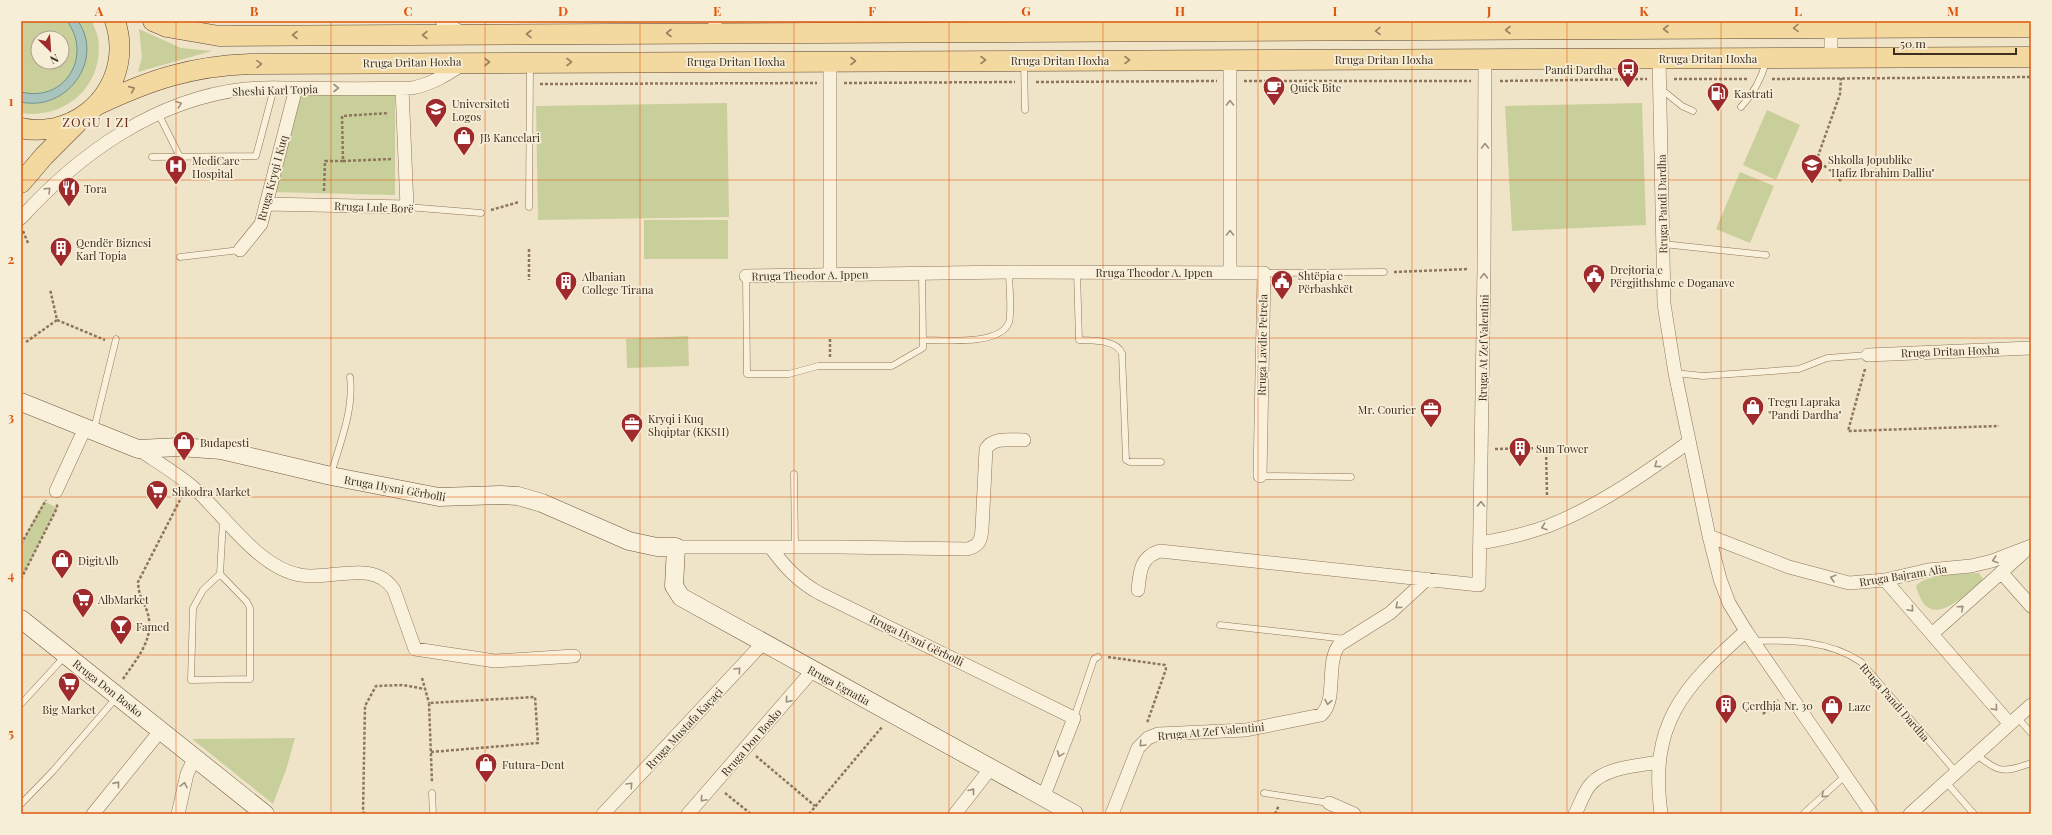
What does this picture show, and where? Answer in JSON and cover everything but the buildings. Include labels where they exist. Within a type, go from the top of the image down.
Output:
[{"type":"main road","points":[[21,183],[44,156],[90,111],[109,89],[117,71],[120,51],[118,32],[114,21]]},
{"type":"main road","points":[[153,21],[166,27],[219,36],[464,34],[502,28],[596,31],[715,27],[981,30],[1120,27],[1831,24],[2031,27]]},
{"type":"main road","name":"Rruga Dritan Hoxha","points":[[90,111],[140,86],[193,69],[217,65],[467,62],[2031,57]]},
{"type":"main road","points":[[21,128],[45,130],[64,126],[90,111]]},
{"type":"street","points":[[442,21],[464,34]]},
{"type":"street","points":[[1830,58],[1831,24]]},
{"type":"street","name":"Rruga At Zef Valentini","points":[[1138,590],[1141,565],[1146,558],[1160,551],[1479,585],[1482,449],[1485,58]]},
{"type":"street","name":"Rruga Pandi Dardha","points":[[1659,58],[1664,304],[1675,373],[1709,536],[1720,580],[1729,603],[1749,636],[1872,814]]},
{"type":"street","points":[[1230,59],[1230,272],[1264,273]]},
{"type":"street","points":[[830,61],[830,275]]},
{"type":"street","name":"Sheshi Karl Topia","points":[[21,218],[65,173],[84,158],[158,113],[192,99],[212,94],[246,89],[402,88],[427,85],[467,62]]},
{"type":"street","name":"Rruga Kryqi I Kuq","points":[[240,250],[261,224],[296,88]]},
{"type":"street","points":[[402,88],[406,208]]},
{"type":"street","name":"Rruga Lule Borë","points":[[266,204],[406,208]]},
{"type":"street","name":"Rruga Theodor A. Ippen","points":[[746,276],[1009,272],[1230,272]]},
{"type":"street","name":"Rruga Lavdie Petrela","points":[[1260,476],[1264,273]]},
{"type":"street","name":"Rruga Dritan Hoxha","points":[[1868,355],[2031,348]]},
{"type":"street","name":"Rruga Hysni Gërbolli","points":[[21,402],[138,449],[179,447],[221,450],[331,476],[439,496],[455,498],[501,495],[530,499],[629,541],[656,547],[973,548],[981,539],[986,448],[994,441],[1024,440]]},
{"type":"street","points":[[56,491],[89,430]]},
{"type":"street","points":[[1480,543],[1517,536],[1548,526],[1585,510],[1645,474],[1689,442]]},
{"type":"street","points":[[138,449],[188,483],[224,517],[256,551],[283,570],[300,575],[313,576],[364,572],[388,582],[394,590],[415,649],[495,661],[574,656]]},
{"type":"street","name":"Rruga Bajram Alia","points":[[1709,536],[1789,567],[1850,583],[1885,580],[1928,570],[1985,563],[2030,547]]},
{"type":"street","name":"Rruga Egnatia","points":[[676,547],[674,586],[681,597],[990,769],[1074,814]]},
{"type":"street","name":"Rruga Bajram Alia","points":[[1932,634],[2030,547]]},
{"type":"street","name":"Rruga Hysni Gërbolli","points":[[771,548],[784,566],[802,583],[819,593],[1074,718]]},
{"type":"street","points":[[2001,572],[2031,606]]},
{"type":"street","name":"Rruga At Zef Valentini","points":[[1138,748],[1148,738],[1158,734],[1246,730],[1279,725],[1321,715],[1326,710],[1329,703],[1334,652],[1339,645],[1390,613],[1427,579]]},
{"type":"street","points":[[1885,580],[1932,634],[2013,720]]},
{"type":"street","name":"Rruga Don Bosko","points":[[21,618],[265,814]]},
{"type":"street","points":[[1662,814],[1659,799],[1659,762],[1662,739],[1674,710],[1690,686],[1715,659],[1749,636]]},
{"type":"street","name":"Rruga Mustafa Kaçaçi","points":[[604,814],[764,642]]},
{"type":"street","name":"Rruga Don Bosko","points":[[688,814],[813,670]]},
{"type":"street","points":[[1910,814],[2031,705]]},
{"type":"street","points":[[1043,798],[1074,718]]},
{"type":"street","points":[[93,814],[161,730]]},
{"type":"street","points":[[1112,814],[1138,748]]},
{"type":"street","points":[[178,814],[187,774],[195,757]]},
{"type":"street","points":[[1575,814],[1591,784],[1601,776],[1614,771],[1659,762]]},
{"type":"street","points":[[955,814],[990,769]]},
{"type":"street","points":[[1329,803],[1354,814]]},
{"type":"lane","points":[[1741,107],[1751,97],[1762,79],[1767,58]]},
{"type":"lane","points":[[1024,60],[1025,110]]},
{"type":"lane","points":[[529,207],[530,62]]},
{"type":"lane","points":[[1660,84],[1682,106],[1693,111]]},
{"type":"lane","points":[[152,158],[256,156],[274,88]]},
{"type":"lane","points":[[158,113],[180,157]]},
{"type":"lane","name":"Rruga Lule Borë","points":[[406,208],[481,213]]},
{"type":"lane","points":[[1662,244],[1766,255]]},
{"type":"lane","name":"Rruga Kryqi I Kuq","points":[[180,257],[240,250]]},
{"type":"lane","points":[[922,274],[923,340],[984,339],[1000,333],[1009,321],[1009,272]]},
{"type":"lane","points":[[1077,272],[1079,340],[1114,344],[1122,353],[1126,460],[1130,462],[1161,462]]},
{"type":"lane","points":[[1264,273],[1384,272]]},
{"type":"lane","name":"Rruga Theodor A. Ippen","points":[[746,276],[747,374],[789,374],[818,366],[892,366],[923,348],[923,340]]},
{"type":"lane","points":[[89,430],[116,339]]},
{"type":"lane","points":[[1675,373],[1703,376],[1799,369],[1827,358],[1868,355]]},
{"type":"lane","points":[[331,476],[350,404],[352,388],[350,377]]},
{"type":"lane","points":[[794,474],[795,547]]},
{"type":"lane","name":"Rruga Lavdie Petrela","points":[[1260,476],[1351,476]]},
{"type":"lane","points":[[220,574],[247,602],[250,608],[250,679],[191,680],[193,608],[203,590],[220,574],[224,517]]},
{"type":"lane","points":[[1220,625],[1348,639]]},
{"type":"lane","name":"Rruga Pandi Dardha","points":[[1749,636],[1808,642],[1848,653],[1861,662],[1956,772]]},
{"type":"lane","points":[[21,704],[66,655]]},
{"type":"lane","points":[[1074,718],[1094,659],[1098,657]]},
{"type":"lane","points":[[21,804],[53,771],[116,694]]},
{"type":"lane","points":[[2013,720],[2031,733]]},
{"type":"lane","points":[[1976,754],[1990,766],[2005,771],[2031,763]]},
{"type":"lane","points":[[1803,814],[1845,776]]},
{"type":"lane","points":[[1946,782],[1974,814]]},
{"type":"lane","points":[[432,793],[433,814]]},
{"type":"lane","points":[[1264,793],[1329,803]]},
{"type":"path","points":[[530,84],[1230,81],[1660,84],[1762,79],[2031,77]]},
{"type":"path","points":[[1841,78],[1840,94],[1817,159],[1841,181]]},
{"type":"path","points":[[343,161],[342,116],[403,112]]},
{"type":"path","points":[[324,205],[325,161],[405,159]]},
{"type":"path","points":[[481,213],[529,199]]},
{"type":"path","points":[[21,226],[28,243]]},
{"type":"path","points":[[529,249],[529,280]]},
{"type":"path","points":[[1384,272],[1484,268]]},
{"type":"path","points":[[50,289],[58,320]]},
{"type":"path","points":[[58,320],[106,341]]},
{"type":"path","points":[[26,342],[58,320]]},
{"type":"path","points":[[830,337],[830,343]]},
{"type":"path","points":[[1868,355],[1848,431],[1998,426]]},
{"type":"path","points":[[1482,449],[1546,448],[1547,494]]},
{"type":"path","points":[[116,694],[145,647],[149,636],[150,624],[146,610],[138,596],[138,582],[188,483]]},
{"type":"path","points":[[21,544],[44,501],[56,491]]},
{"type":"path","points":[[21,579],[57,508],[56,491]]},
{"type":"path","points":[[1098,657],[1162,663],[1165,665],[1166,669],[1138,748]]},
{"type":"path","points":[[422,678],[429,703],[432,793]]},
{"type":"path","points":[[366,814],[363,812],[365,706],[376,686],[403,685],[425,689]]},
{"type":"path","points":[[1763,714],[1787,691]]},
{"type":"path","points":[[429,703],[535,697],[538,743],[431,752]]},
{"type":"path","points":[[809,814],[870,742]]},
{"type":"path","points":[[756,756],[815,806]]},
{"type":"path","points":[[724,792],[751,814]]},
{"type":"path","points":[[1275,814],[1278,808]]},
{"type":"green space","points":[[21,21],[92,21],[98,38],[99,55],[95,71],[89,84],[79,96],[67,105],[53,111],[38,114],[21,113]]},
{"type":"green space","points":[[139,29],[181,48],[212,51],[138,72],[142,57]]},
{"type":"green space","points":[[395,94],[395,195],[272,192],[300,95]]},
{"type":"green space","points":[[727,103],[729,217],[538,220],[536,106]]},
{"type":"green space","points":[[1642,103],[1646,225],[1512,231],[1505,106]]},
{"type":"green space","points":[[1767,110],[1800,125],[1776,180],[1743,165]]},
{"type":"green space","points":[[1740,172],[1774,186],[1750,243],[1716,229]]},
{"type":"green space","points":[[644,220],[728,220],[728,259],[644,259]]},
{"type":"green space","points":[[688,336],[689,366],[627,368],[626,339]]},
{"type":"green space","points":[[44,501],[57,508],[21,579],[21,544]]},
{"type":"green space","points":[[1979,573],[1983,579],[1981,583],[1953,604],[1936,610],[1928,607],[1921,600],[1916,586],[1920,582],[1935,577]]},
{"type":"green space","points":[[295,738],[286,770],[273,804],[192,739]]},
{"type":"water","points":[[67,21],[78,21],[85,36],[87,52],[84,67],[76,80],[66,91],[53,99],[37,103],[21,102],[21,92],[37,94],[50,90],[62,84],[70,74],[75,62],[77,48],[74,35]]},
{"type":"place","name":"Pandi Dardha","points":[[1628,88]]},
{"type":"place","name":"Quick Bite","points":[[1274,106]]},
{"type":"place","name":"Kastrati","points":[[1718,112]]},
{"type":"place","name":"Universiteti Logos","points":[[436,128]]},
{"type":"place","name":"JB Kancelari","points":[[464,156]]},
{"type":"place","name":"Shkolla Jopublike \"Hafiz Ibrahim Dalliu\"","points":[[1812,184]]},
{"type":"place","name":"MediCare Hospital","points":[[176,186]]},
{"type":"place","name":"Tora","points":[[69,208]]},
{"type":"place","name":"Qendër Biznesi Karl Topia","points":[[61,268]]},
{"type":"place","name":"Drejtoria e Përgjithshme e Doganave","points":[[1594,294]]},
{"type":"place","name":"Shtëpia e Përbashkët","points":[[1282,300]]},
{"type":"place","name":"Albanian College Tirana","points":[[566,302]]},
{"type":"place","name":"Tregu Lapraka \"Pandi Dardha\"","points":[[1753,426]]},
{"type":"place","name":"Mr. Courier","points":[[1431,428]]},
{"type":"place","name":"Kryqi i Kuq Shqiptar (KKSH)","points":[[632,444]]},
{"type":"place","name":"Budapesti","points":[[184,462]]},
{"type":"place","name":"Sun Tower","points":[[1520,468]]},
{"type":"place","name":"Shkodra Market","points":[[157,510]]},
{"type":"place","name":"DigitAlb","points":[[62,580]]},
{"type":"place","name":"AlbMarket","points":[[83,618]]},
{"type":"place","name":"Famed","points":[[121,646]]},
{"type":"place","name":"Big Market","points":[[69,702]]},
{"type":"place","name":"Çerdhja Nr. 30","points":[[1726,724]]},
{"type":"place","name":"Laze","points":[[1832,726]]},
{"type":"place","name":"Futura-Dent","points":[[486,784]]},
{"type":"district","name":"ZOGU I ZI","points":[[96,121]]}]
